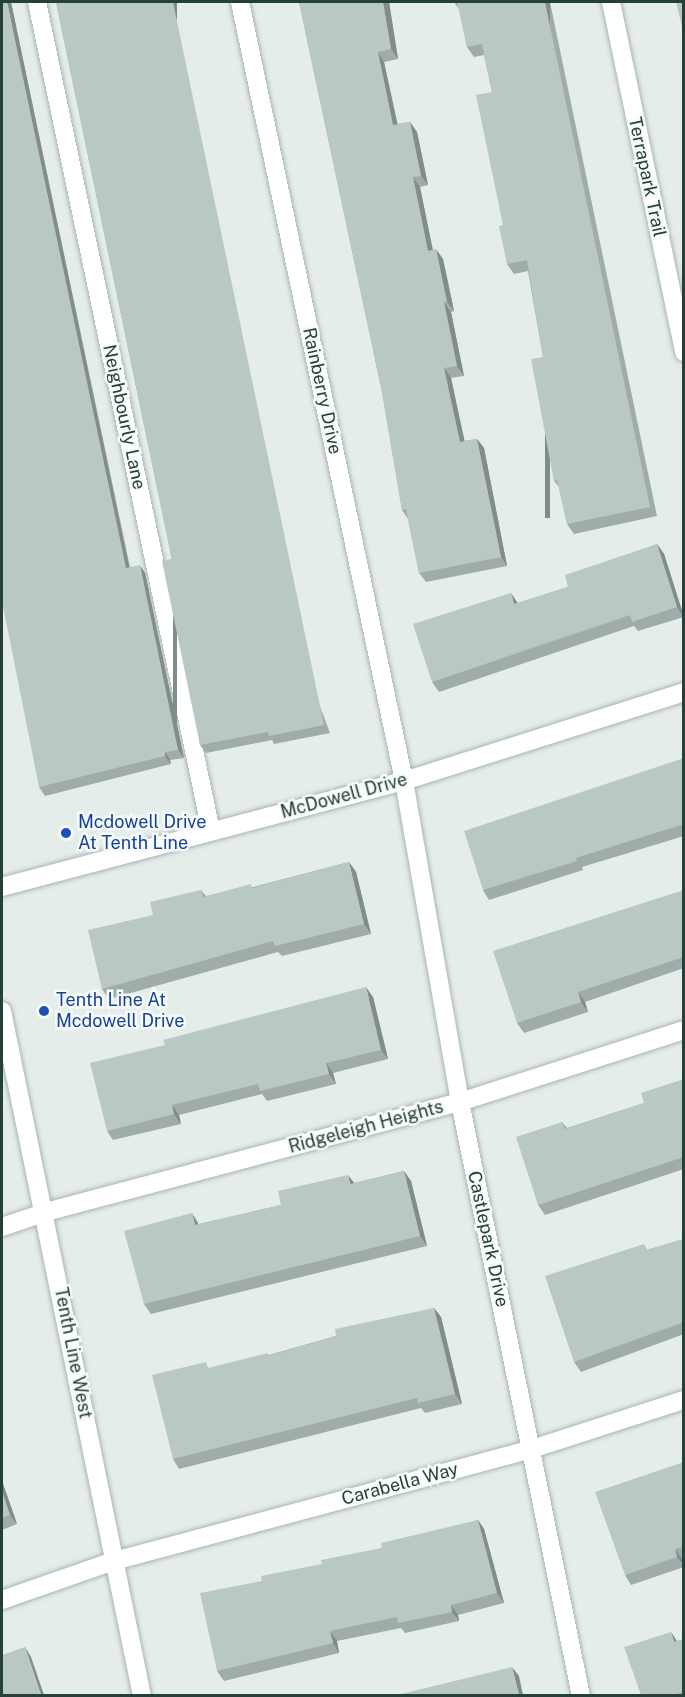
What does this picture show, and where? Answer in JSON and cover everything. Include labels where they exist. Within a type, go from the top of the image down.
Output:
[{"type":"street","name":"Neighbourly Lane","points":[[37,2],[211,831]]},
{"type":"street","name":"Rainberry Drive","points":[[240,2],[404,781]]},
{"type":"street","name":"Terrapark Trail","points":[[611,2],[684,352]]},
{"type":"street","name":"McDowell Drive","points":[[2,887],[404,781],[684,692]]},
{"type":"street","name":"Castlepark Drive","points":[[404,781],[460,1102],[581,1695]]},
{"type":"street","name":"Tenth Line West","points":[[2,1011],[46,1212],[142,1695]]},
{"type":"street","name":"Ridgeleigh Heights","points":[[2,1227],[46,1212],[460,1102],[684,1030]]},
{"type":"street","name":"Carabella Way","points":[[2,1600],[114,1561],[532,1449],[684,1400]]},
{"type":"building","points":[[2,2],[7,2],[126,568],[140,565],[178,750],[165,752],[165,756],[39,787],[2,601]]},
{"type":"building","points":[[56,2],[173,2],[324,725],[269,736],[268,732],[200,745],[162,561],[171,559],[171,555]]},
{"type":"building","points":[[299,2],[383,2],[391,49],[378,52],[393,125],[410,122],[421,176],[413,177],[428,251],[436,249],[447,302],[444,302],[457,366],[444,368],[460,442],[477,439],[501,557],[419,573],[406,509],[402,510],[382,392]]},
{"type":"building","points":[[457,2],[545,2],[650,507],[567,524],[557,480],[554,481],[531,359],[543,357],[527,260],[507,264],[499,226],[503,225],[476,95],[492,92],[482,44],[467,47]]},
{"type":"building","points":[[676,2],[684,2],[684,35]]},
{"type":"building","points":[[657,544],[677,607],[632,622],[630,615],[432,682],[413,624],[511,593],[514,604],[568,587],[565,575]]},
{"type":"building","points":[[684,758],[684,824],[483,890],[464,831]]},
{"type":"building","points":[[349,862],[364,924],[275,946],[273,941],[102,989],[88,930],[153,915],[150,902],[201,890],[203,897],[251,884],[252,888]]},
{"type":"building","points":[[684,890],[684,957],[578,992],[581,1002],[517,1023],[493,951]]},
{"type":"building","points":[[366,987],[381,1050],[326,1063],[329,1074],[260,1091],[258,1084],[172,1105],[174,1114],[107,1131],[90,1063],[165,1045],[163,1040]]},
{"type":"building","points":[[684,1079],[684,1157],[538,1205],[516,1137],[562,1122],[565,1129],[644,1103],[641,1093]]},
{"type":"building","points":[[404,1171],[420,1236],[144,1304],[124,1231],[192,1213],[195,1225],[281,1205],[278,1191],[348,1175],[350,1184]]},
{"type":"building","points":[[684,1239],[684,1322],[574,1362],[545,1276],[644,1244],[646,1250]]},
{"type":"building","points":[[434,1308],[455,1394],[418,1403],[417,1398],[173,1459],[152,1375],[206,1362],[208,1368],[268,1353],[268,1356],[336,1336],[335,1329]]},
{"type":"building","points":[[684,1462],[684,1547],[675,1549],[677,1557],[625,1575],[595,1492]]},
{"type":"building","points":[[2,1491],[10,1515],[2,1518]]},
{"type":"building","points":[[478,1520],[497,1593],[451,1605],[452,1612],[398,1623],[397,1617],[330,1631],[333,1643],[217,1671],[200,1593],[262,1581],[261,1576],[322,1564],[321,1560],[382,1548],[381,1543]]},
{"type":"building","points":[[671,1632],[674,1642],[684,1639],[684,1692],[672,1695],[641,1695],[624,1647]]},
{"type":"building","points":[[25,1647],[41,1695],[2,1695],[2,1655]]},
{"type":"building","points":[[512,1667],[519,1695],[397,1695]]},
{"type":"place","name":"Mcdowell Drive At Tenth Line","points":[[66,833]]},
{"type":"place","name":"Tenth Line At Mcdowell Drive","points":[[44,1011]]}]
